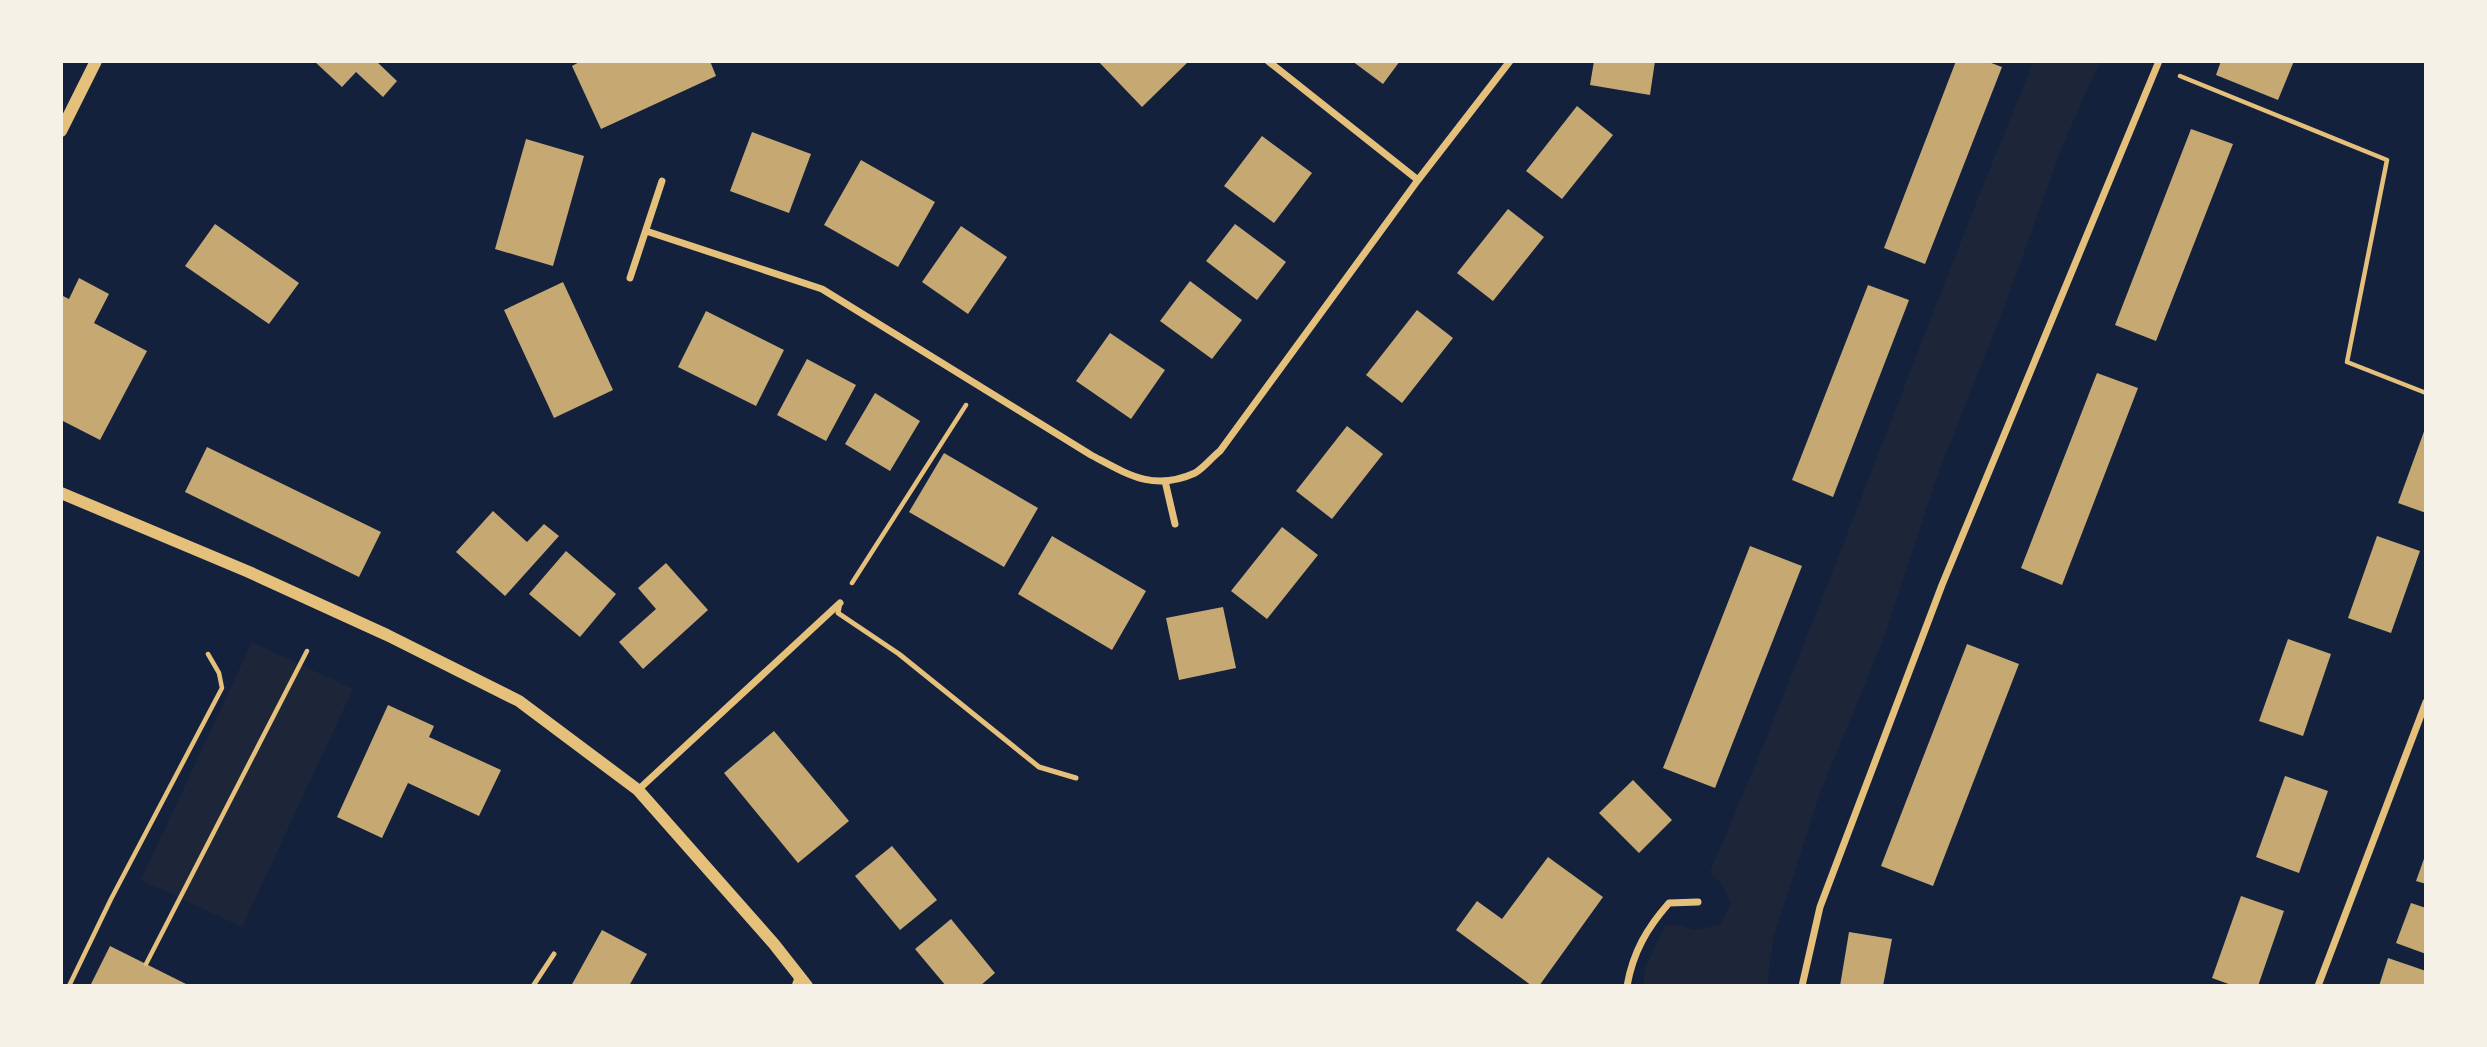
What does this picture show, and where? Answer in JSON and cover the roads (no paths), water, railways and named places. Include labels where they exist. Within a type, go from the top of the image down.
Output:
[{"type":"street","points":[[61,131],[96,61]]},
{"type":"street","points":[[1268,61],[1418,180]]},
{"type":"street","points":[[646,231],[822,289],[1091,455],[1136,478],[1165,481],[1197,472],[1220,451],[1418,180],[1510,61]]},
{"type":"street","points":[[1802,986],[1820,907],[1942,585],[2158,64]]},
{"type":"street","points":[[630,278],[662,181]]},
{"type":"street","points":[[1165,481],[1175,524]]},
{"type":"street","points":[[61,494],[249,572],[387,635],[519,701],[638,790],[774,944],[800,982]]},
{"type":"street","points":[[638,790],[840,603]]},
{"type":"street","points":[[2318,986],[2426,702]]},
{"type":"street","points":[[1627,986],[1630,970],[1648,926],[1669,903],[1698,902]]},
{"type":"lane","points":[[840,603],[838,613],[900,654],[1040,766],[1076,778]]},
{"type":"lane","points":[[533,986],[554,954]]}]
